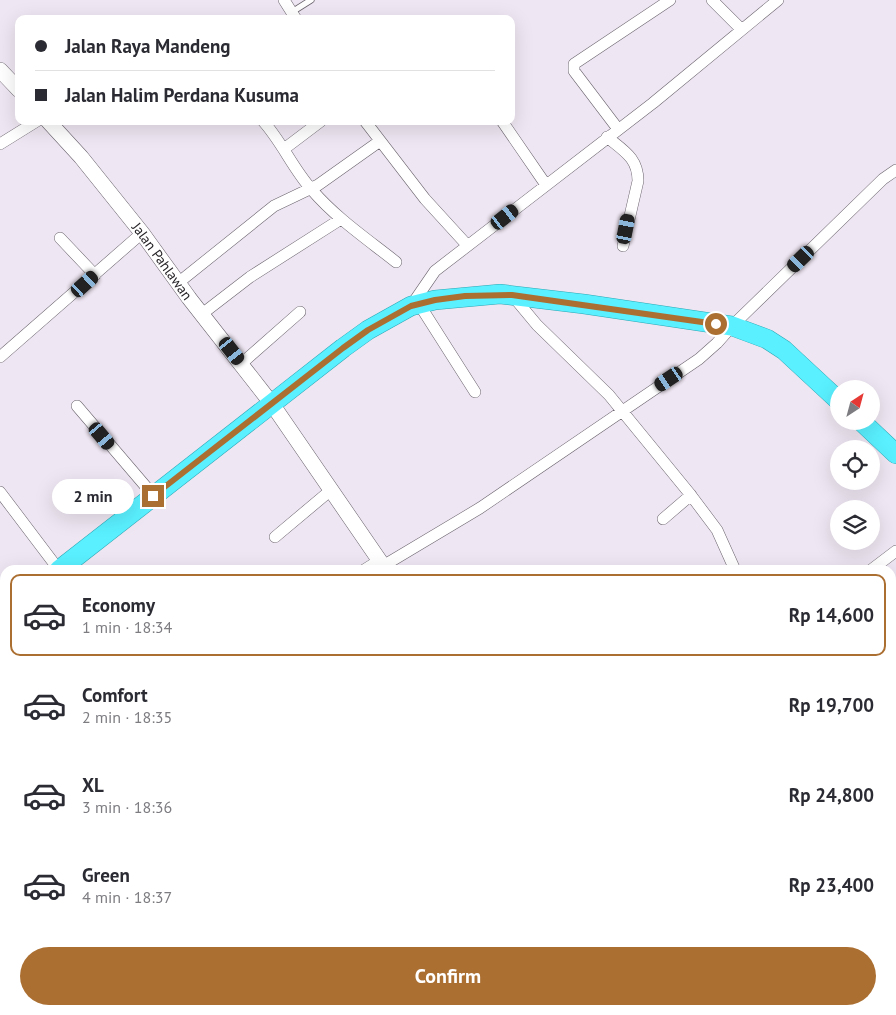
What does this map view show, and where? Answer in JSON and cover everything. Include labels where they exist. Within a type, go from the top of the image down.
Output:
[{"type":"highway","points":[[65,565],[361,335],[415,305],[465,296],[512,295],[732,326],[767,339],[784,350],[830,393]]},
{"type":"highway","points":[[871,430],[896,454]]},
{"type":"main road","points":[[0,70],[15,86]]},
{"type":"main road","name":"Jalan Pahlawan","points":[[52,125],[81,157],[142,234],[272,404],[383,565]]},
{"type":"street","points":[[284,0],[294,15]]},
{"type":"street","points":[[618,129],[574,70],[574,64],[670,0]]},
{"type":"street","points":[[712,0],[741,29]]},
{"type":"street","points":[[475,392],[415,305],[434,271],[660,97],[778,0]]},
{"type":"street","points":[[0,144],[31,125]]},
{"type":"street","points":[[266,125],[276,136],[311,189],[341,219],[396,262]]},
{"type":"street","points":[[284,149],[316,125]]},
{"type":"street","points":[[368,125],[425,199],[467,246]]},
{"type":"street","points":[[505,125],[546,185]]},
{"type":"street","points":[[608,137],[633,159],[638,170],[638,181],[622,246]]},
{"type":"street","points":[[178,283],[274,206],[311,189],[380,141]]},
{"type":"street","points":[[383,565],[480,508],[699,359],[883,179],[896,170]]},
{"type":"street","points":[[202,314],[250,277],[341,219]]},
{"type":"street","points":[[0,358],[142,234]]},
{"type":"street","points":[[60,238],[95,275]]},
{"type":"street","points":[[512,295],[537,326],[609,395],[691,496],[717,530],[730,565]]},
{"type":"street","points":[[241,364],[300,312]]},
{"type":"street","points":[[77,406],[153,496]]},
{"type":"street","points":[[275,536],[331,490]]},
{"type":"street","points":[[0,492],[55,565]]},
{"type":"street","points":[[664,519],[691,496]]},
{"type":"street","points":[[878,565],[896,551]]},
{"type":"lane","points":[[294,15],[311,0]]},
{"type":"route","points":[[153,496],[343,348],[368,330],[411,306],[435,300],[500,294],[584,304],[716,324]]}]
